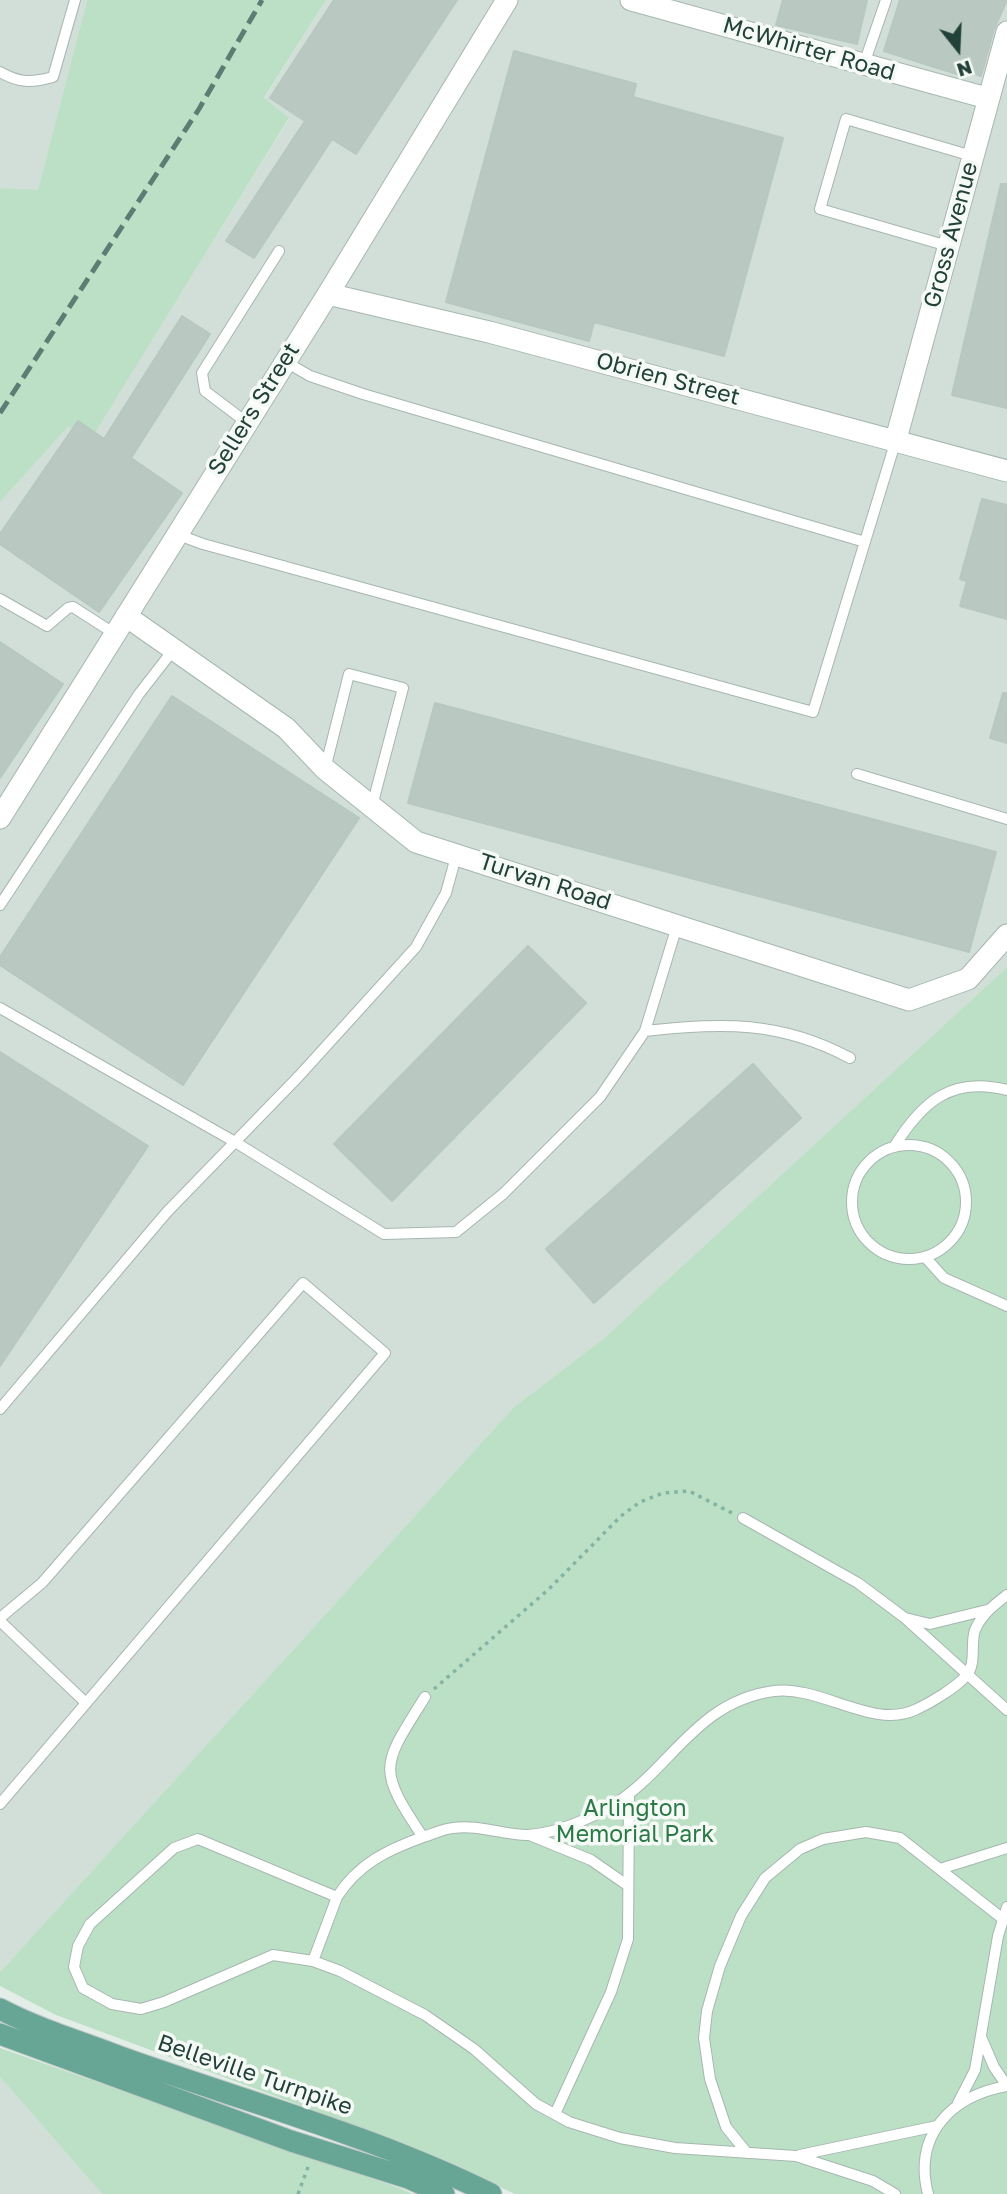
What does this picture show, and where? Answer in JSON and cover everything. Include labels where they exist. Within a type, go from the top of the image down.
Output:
[{"type":"main road","name":"Belleville Turnpike","points":[[0,2009],[22,2021],[132,2061],[428,2162],[491,2194]]},
{"type":"main road","points":[[0,2034],[316,2148],[408,2178],[444,2194]]},
{"type":"street","name":"Sellers Street","points":[[0,818],[328,294],[507,0]]},
{"type":"street","name":"McWhirter Road","points":[[631,0],[987,99]]},
{"type":"street","name":"Gross Avenue","points":[[897,439],[1007,32]]},
{"type":"street","name":"Obrien Street","points":[[328,294],[503,335],[897,439],[1007,471]]},
{"type":"street","name":"Turvan Road","points":[[121,625],[174,649],[286,728],[325,769],[416,842],[909,1000],[968,979],[1007,934]]},
{"type":"lane","points":[[0,72],[15,81],[33,83],[52,77],[75,0]]},
{"type":"lane","points":[[864,64],[886,0]]},
{"type":"lane","points":[[948,246],[820,209],[846,120],[972,156]]},
{"type":"lane","points":[[246,422],[205,391],[202,373],[279,251]]},
{"type":"lane","points":[[284,361],[310,376],[363,394],[864,542]]},
{"type":"lane","points":[[176,534],[203,544],[813,712],[897,439]]},
{"type":"lane","points":[[0,599],[47,626],[68,608],[73,607],[121,625]]},
{"type":"lane","points":[[0,905],[139,694],[174,649]]},
{"type":"lane","points":[[325,769],[349,674],[403,688],[372,806]]},
{"type":"lane","points":[[857,774],[1007,819]]},
{"type":"lane","points":[[0,1409],[167,1212],[416,947],[446,893],[457,853]]},
{"type":"lane","points":[[0,1008],[235,1142],[384,1234],[456,1232],[503,1195],[600,1097],[645,1031],[677,926]]},
{"type":"lane","points":[[645,1031],[696,1025],[757,1025],[819,1041],[850,1058]]},
{"type":"lane","points":[[894,1147],[920,1146],[937,1152],[951,1163],[962,1177],[967,1194],[966,1212],[960,1229],[948,1245],[925,1257],[911,1260],[892,1257],[874,1248],[860,1233],[853,1215],[852,1195],[858,1175],[870,1160],[894,1147],[923,1108],[942,1095],[968,1086],[989,1086],[1007,1090]]},
{"type":"lane","points":[[925,1257],[944,1278],[1007,1306]]},
{"type":"lane","points":[[0,1804],[385,1353],[303,1283],[42,1583],[0,1620],[86,1703]]},
{"type":"lane","points":[[743,1518],[858,1583],[905,1618],[1007,1710]]},
{"type":"lane","points":[[905,1618],[930,1624],[987,1610],[1007,1595]]},
{"type":"lane","points":[[529,1835],[574,1823],[604,1811],[629,1794],[698,1726],[735,1699],[793,1689],[876,1714],[896,1716],[916,1710],[967,1675],[975,1632],[987,1610]]},
{"type":"lane","points":[[423,1837],[392,1786],[388,1764],[394,1748],[425,1697]]},
{"type":"lane","points":[[555,2115],[611,1993],[628,1939],[629,1794]]},
{"type":"lane","points":[[313,1961],[337,1897],[347,1881],[385,1851],[455,1827],[529,1835],[591,1860],[627,1885]]},
{"type":"lane","points":[[747,2153],[726,2127],[710,2079],[704,2038],[707,2011],[720,1966],[741,1916],[765,1878],[800,1849],[823,1839],[866,1832],[900,1838],[1003,1919]]},
{"type":"lane","points":[[337,1897],[198,1839],[164,1856],[90,1924],[78,1946],[74,1967],[83,1988],[112,2004],[141,2009],[164,2002],[273,1955],[313,1961],[340,1971],[425,2015],[474,2049],[536,2104],[555,2115],[620,2138],[675,2148],[796,2156],[873,2180],[895,2194]]},
{"type":"lane","points":[[940,1869],[1007,1848]]},
{"type":"lane","points":[[928,2194],[924,2178],[927,2151],[937,2126],[958,2103],[975,2070],[1007,1908]]},
{"type":"lane","points":[[958,2103],[981,2091],[1007,2086],[994,2067],[982,2038]]},
{"type":"lane","points":[[796,2156],[937,2126]]},
{"type":"path","points":[[425,1697],[550,1589],[621,1516],[640,1502],[663,1493],[689,1491],[743,1518]]},
{"type":"path","points":[[298,2194],[316,2148]]},
{"type":"shaded area","points":[[0,0],[87,0],[38,191],[0,188]]},
{"type":"shaded area","points":[[326,0],[1007,0],[1007,967],[603,1339],[514,1407],[0,1972],[0,502],[68,427],[90,439],[289,119],[264,99]]},
{"type":"shaded area","points":[[0,2077],[102,2194],[0,2194]]},
{"type":"green space","points":[[87,0],[326,0],[264,98],[289,118],[91,439],[68,427],[0,502],[0,188],[38,190]]},
{"type":"green space","name":"Arlington Memorial Park","points":[[1007,967],[1007,2194],[515,2194],[421,2150],[56,2015],[0,1986],[0,1972],[514,1407],[603,1339]]},
{"type":"green space","points":[[0,2048],[413,2194],[102,2194],[0,2077]]},
{"type":"building","points":[[334,0],[457,0],[356,154],[332,139],[254,258],[226,241],[305,121],[270,98]]},
{"type":"building","points":[[783,0],[867,0],[857,44],[776,25]]},
{"type":"building","points":[[900,0],[1007,0],[994,29],[981,76],[965,71],[963,76],[884,51]]},
{"type":"building","points":[[514,51],[636,84],[633,97],[783,138],[724,356],[594,322],[589,341],[446,302]]},
{"type":"building","points":[[1001,184],[1007,184],[1007,408],[952,395]]},
{"type":"building","points":[[182,316],[210,334],[131,458],[182,493],[99,612],[0,544],[0,534],[78,421],[104,439]]},
{"type":"building","points":[[982,499],[1007,505],[1007,619],[960,606],[967,581],[960,579]]},
{"type":"building","points":[[0,642],[63,684],[0,778]]},
{"type":"building","points":[[1003,693],[1007,693],[1007,743],[990,738]]},
{"type":"building","points":[[172,696],[359,818],[183,1085],[0,965],[0,957]]},
{"type":"building","points":[[435,703],[996,852],[969,952],[408,803]]},
{"type":"building","points":[[528,946],[586,1003],[392,1201],[334,1144]]},
{"type":"building","points":[[0,1052],[148,1146],[0,1366]]},
{"type":"building","points":[[753,1064],[801,1118],[594,1303],[546,1249]]},
{"type":"railway","points":[[0,413],[199,109],[262,0]]}]
